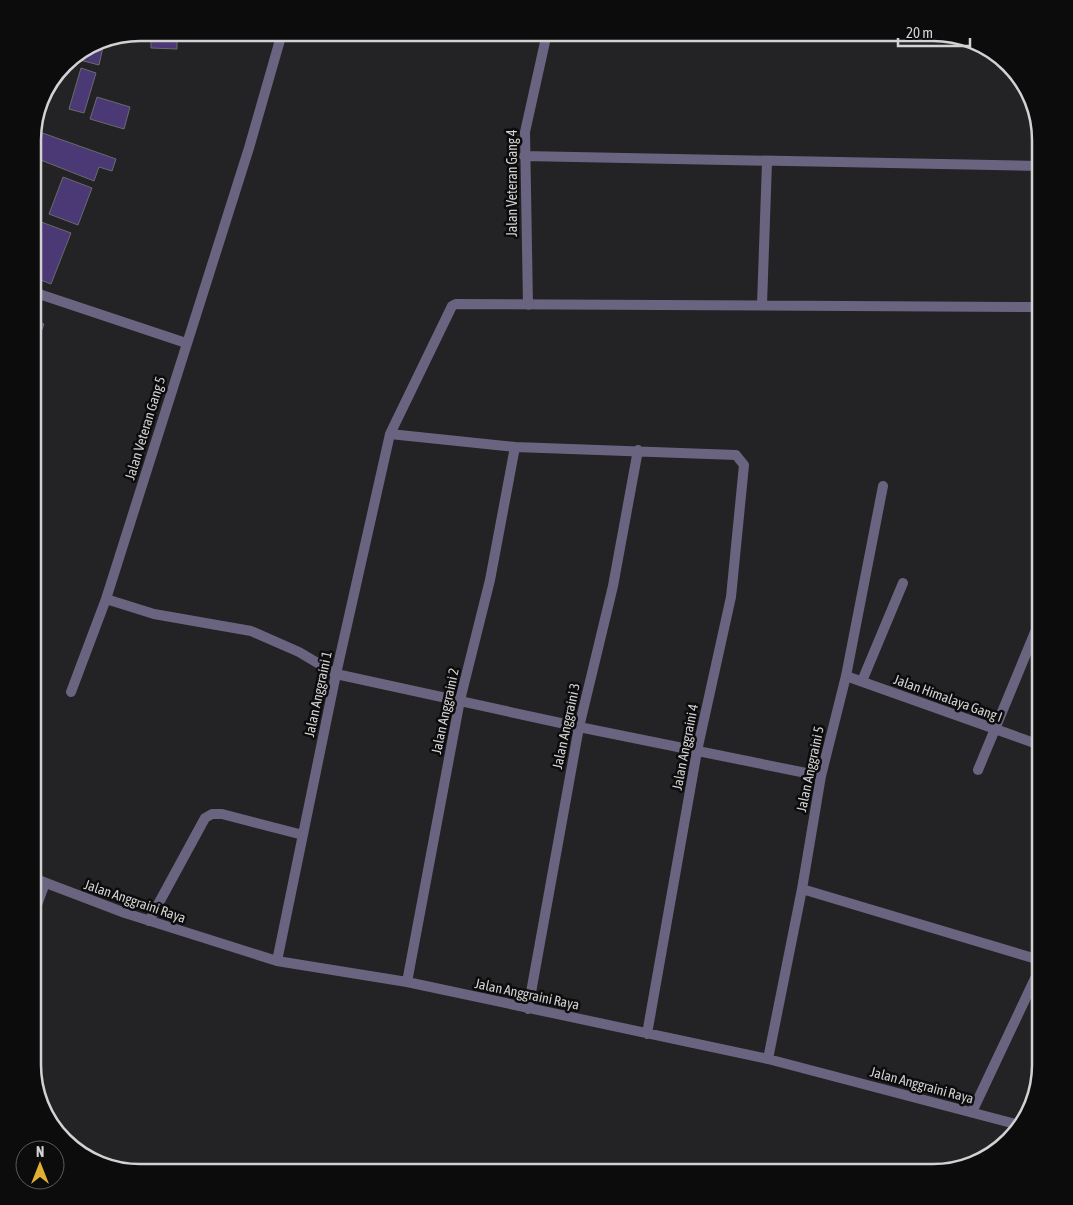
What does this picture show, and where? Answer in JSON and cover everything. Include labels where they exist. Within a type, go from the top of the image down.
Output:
[{"type":"street","name":"Jalan Veteran Gang 5","points":[[71,692],[106,599],[249,148],[279,41]]},
{"type":"street","name":"Jalan Veteran Gang 4","points":[[528,305],[524,156],[526,118],[545,41]]},
{"type":"street","points":[[524,156],[1032,166]]},
{"type":"street","points":[[762,304],[766,162]]},
{"type":"street","points":[[41,295],[186,343]]},
{"type":"street","name":"Jalan Anggraini 1","points":[[277,960],[336,674],[390,434],[452,306],[456,304],[528,305]]},
{"type":"street","points":[[528,305],[762,304],[1032,307]]},
{"type":"street","points":[[390,434],[515,447],[638,450]]},
{"type":"street","name":"Jalan Anggraini 2","points":[[407,982],[460,700],[490,580],[515,447]]},
{"type":"street","name":"Jalan Anggraini 4","points":[[638,450],[736,455],[742,459],[744,465],[732,597],[697,751],[647,1034]]},
{"type":"street","name":"Jalan Anggraini 3","points":[[528,1009],[579,728],[613,586],[638,450]]},
{"type":"street","name":"Jalan Anggraini 5","points":[[768,1059],[802,890],[820,776],[846,676],[882,486]]},
{"type":"street","points":[[862,681],[903,583]]},
{"type":"street","points":[[106,599],[154,614],[251,631],[299,652],[336,674],[460,700],[579,728],[820,776]]},
{"type":"street","points":[[978,770],[1032,639]]},
{"type":"street","name":"Jalan Himalaya Gang I","points":[[846,676],[1032,742]]},
{"type":"street","points":[[149,920],[205,818],[212,814],[222,814],[303,834]]},
{"type":"street","name":"Jalan Anggraini Raya","points":[[41,881],[149,920],[277,960],[407,982],[768,1059],[1012,1123]]},
{"type":"street","points":[[41,893],[45,883]]},
{"type":"street","points":[[802,890],[1032,958]]},
{"type":"street","points":[[972,1112],[1032,985]]},
{"type":"building","points":[[151,41],[177,41],[177,49],[151,48]]},
{"type":"building","points":[[103,49],[99,65],[82,61]]},
{"type":"building","points":[[81,68],[96,73],[84,113],[69,109]]},
{"type":"building","points":[[97,97],[130,107],[124,129],[90,119]]},
{"type":"building","points":[[41,133],[116,159],[112,171],[99,167],[94,181],[41,160]]},
{"type":"building","points":[[63,177],[92,188],[78,225],[49,214]]},
{"type":"building","points":[[41,222],[71,233],[51,284],[41,280]]}]
